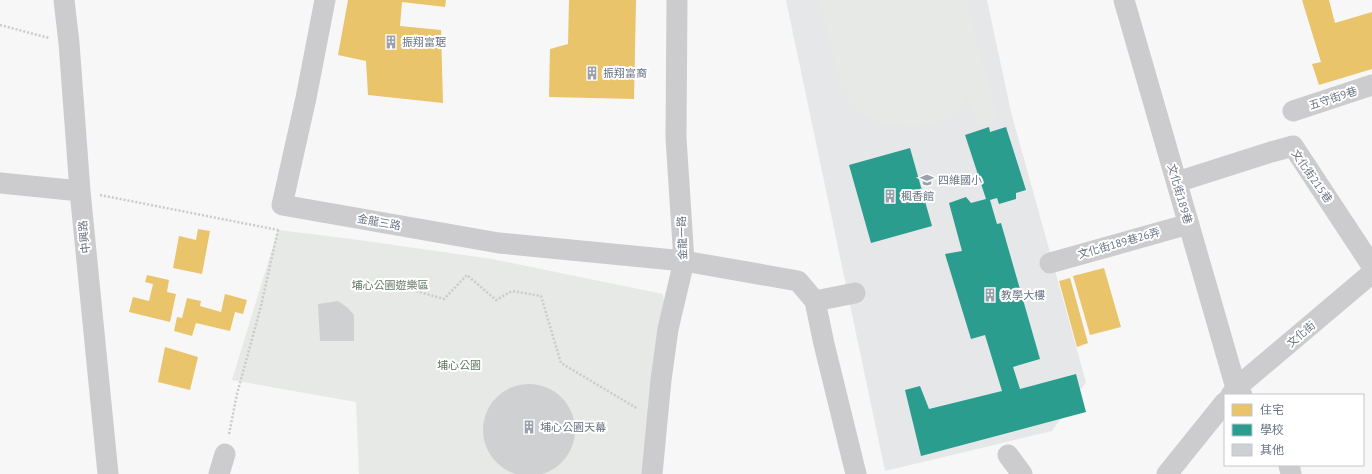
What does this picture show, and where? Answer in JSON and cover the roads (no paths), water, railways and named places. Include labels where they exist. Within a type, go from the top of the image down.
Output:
[{"type":"street","name":"中興路","points":[[64,0],[69,43],[80,191],[108,474]]},
{"type":"street","name":"金龍三路","points":[[325,0],[306,98],[282,205],[499,242],[684,260],[798,281],[815,301]]},
{"type":"street","name":"金龍一路","points":[[652,474],[661,380],[668,329],[684,260],[676,138],[677,0]]},
{"type":"street","name":"文化街189巷","points":[[1124,0],[1189,224],[1234,394]]},
{"type":"street","name":"五守街9巷","points":[[1293,111],[1372,85]]},
{"type":"street","name":"文化街215巷","points":[[1177,182],[1293,146],[1372,266]]},
{"type":"street","points":[[0,183],[80,191]]},
{"type":"street","name":"文化街189巷26弄","points":[[1050,263],[1189,224]]},
{"type":"street","name":"文化街","points":[[1235,394],[1372,273]]},
{"type":"street","points":[[855,293],[815,301],[856,474]]},
{"type":"street","name":"文化街","points":[[1167,474],[1224,407]]},
{"type":"street","points":[[1008,455],[1022,474]]},
{"type":"place","name":"振翔富琚","points":[[391,42]]},
{"type":"place","name":"振翔富裔","points":[[592,73]]},
{"type":"place","name":"四維國小","points":[[927,180]]},
{"type":"place","name":"楓香館","points":[[890,196]]},
{"type":"place","name":"教學大樓","points":[[990,295]]},
{"type":"place","name":"埔心公園天幕","points":[[529,427]]},
{"type":"park label","name":"埔心公園遊樂區","points":[[390,285]]},
{"type":"park label","name":"埔心公園","points":[[459,365]]}]
